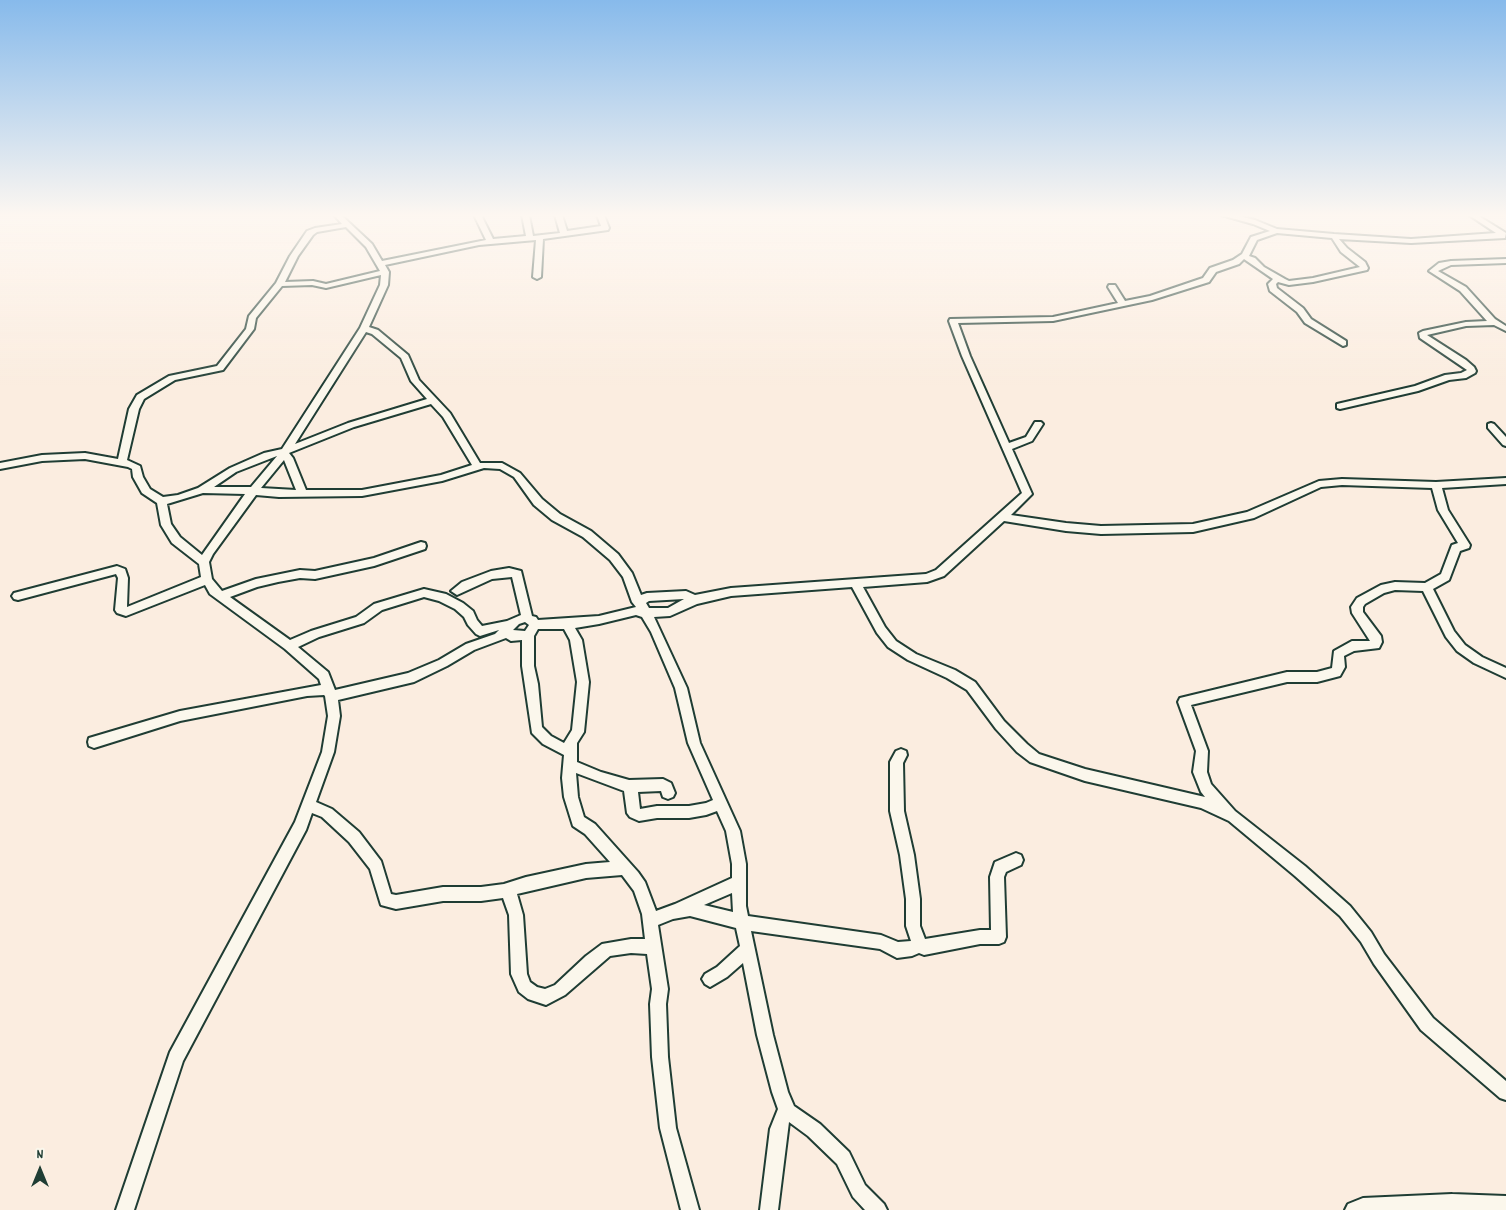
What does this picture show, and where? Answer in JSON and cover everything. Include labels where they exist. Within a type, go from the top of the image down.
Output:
[{"type":"street","points":[[122,462],[134,409],[140,397],[172,378],[220,368],[250,330],[252,318],[280,284],[286,271]]},
{"type":"street","points":[[280,284],[313,283],[326,286],[372,271]]},
{"type":"street","points":[[125,1210],[176,1058],[301,825],[328,752],[334,716],[330,693],[324,676],[289,646],[220,596],[207,578],[204,562],[208,553],[284,453],[364,328],[384,285],[383,271]]},
{"type":"street","points":[[537,271],[537,277]]},
{"type":"street","points":[[508,628],[511,636],[530,626],[599,620],[636,611],[641,607],[670,612],[694,600],[731,592],[926,578],[940,574],[1027,494],[966,356],[953,321],[1053,319],[1152,298],[1206,280],[1212,271]]},
{"type":"street","points":[[1267,271],[1282,281],[1297,283],[1349,271]]},
{"type":"street","points":[[1434,271],[1463,289],[1494,323],[1506,329]]},
{"type":"street","points":[[1277,279],[1272,284],[1273,289],[1300,310],[1308,320],[1343,343]]},
{"type":"street","points":[[1112,287],[1123,304]]},
{"type":"street","points":[[1340,406],[1418,388],[1442,378],[1463,376],[1472,371],[1463,362],[1423,336],[1423,334],[1466,324],[1494,323]]},
{"type":"street","points":[[364,328],[375,332],[399,350],[405,357],[415,381],[448,415],[478,468]]},
{"type":"street","points":[[0,466],[42,458],[73,456],[122,462],[137,468],[138,477],[146,491],[162,501],[179,498],[202,490],[233,470],[267,454],[284,453],[352,425],[433,400]]},
{"type":"street","points":[[1008,448],[1029,440],[1038,424]]},
{"type":"street","points":[[1491,426],[1506,443]]},
{"type":"street","points":[[284,453],[288,458],[302,494]]},
{"type":"street","points":[[202,490],[302,494],[362,493],[442,478],[484,465],[502,466],[517,475],[538,502],[556,516],[588,534],[614,557],[628,576],[641,607],[656,632],[681,688],[694,743],[733,831],[739,864],[739,906],[742,922],[765,1035],[780,1092],[788,1112],[814,1130],[843,1158],[859,1191],[878,1210]]},
{"type":"street","points":[[1002,517],[1066,527],[1101,530],[1194,528],[1250,515],[1319,484],[1348,482],[1436,485],[1506,481]]},
{"type":"street","points":[[1436,485],[1443,510],[1465,545],[1456,548],[1445,577],[1427,587],[1381,589],[1361,601],[1356,607],[1358,614],[1375,636],[1375,645],[1352,646],[1338,654],[1339,667],[1331,675],[1287,677],[1184,702],[1202,751],[1200,772],[1206,788],[1234,818],[1300,871],[1345,911],[1366,936],[1379,959],[1427,1024],[1506,1092]]},
{"type":"street","points":[[162,501],[166,525],[176,540],[204,562]]},
{"type":"street","points":[[220,596],[256,583],[278,578],[300,574],[315,575],[374,562],[421,546]]},
{"type":"street","points":[[18,596],[118,570],[122,572],[123,578],[121,610],[126,612],[207,578]]},
{"type":"street","points":[[456,597],[466,585],[491,575],[513,572],[517,574],[530,626],[528,666],[532,684],[536,729],[571,759],[599,778],[629,786],[662,785],[666,787],[668,793]]},
{"type":"street","points":[[855,583],[881,630],[892,644],[912,657],[951,674],[971,686],[1000,725],[1022,748],[1035,758],[1085,775],[1203,802],[1234,818]]},
{"type":"street","points":[[1427,587],[1450,634],[1461,648],[1478,660],[1506,673]]},
{"type":"street","points":[[289,646],[315,634],[350,624],[378,607],[396,601],[424,593],[440,597],[456,597]]},
{"type":"street","points":[[456,597],[480,631],[497,626],[508,628]]},
{"type":"street","points":[[94,742],[180,716],[291,694],[330,693],[410,678],[443,663],[470,647],[499,637],[516,620],[530,626]]},
{"type":"street","points":[[568,624],[578,647],[582,682],[578,732],[570,741],[569,778],[578,821],[590,829],[634,877],[640,887],[649,916],[660,989],[658,1004],[660,1057],[668,1128],[690,1210]]},
{"type":"street","points":[[901,755],[896,762],[897,811],[907,855],[913,899],[914,926],[919,944],[924,948],[980,937],[999,937],[996,877],[1000,867],[1016,860]]},
{"type":"street","points":[[629,786],[632,794],[632,809],[640,815],[657,812],[689,812],[706,809],[721,803]]},
{"type":"street","points":[[308,805],[327,813],[354,837],[376,866],[386,900],[396,902],[443,894],[481,894],[508,890],[526,884],[586,871],[624,868]]},
{"type":"street","points":[[649,916],[658,918],[677,911],[739,882]]},
{"type":"street","points":[[508,890],[516,915],[519,974],[524,987],[534,994],[546,997],[560,990],[576,974],[607,949],[631,946],[654,947]]},
{"type":"street","points":[[677,911],[690,909],[742,922],[881,942],[897,950],[912,949],[919,944]]},
{"type":"street","points":[[710,979],[722,972],[748,949]]},
{"type":"street","points":[[769,1210],[778,1129],[782,1117],[788,1112]]},
{"type":"street","points":[[1354,1210],[1363,1207],[1452,1203],[1506,1205]]}]
